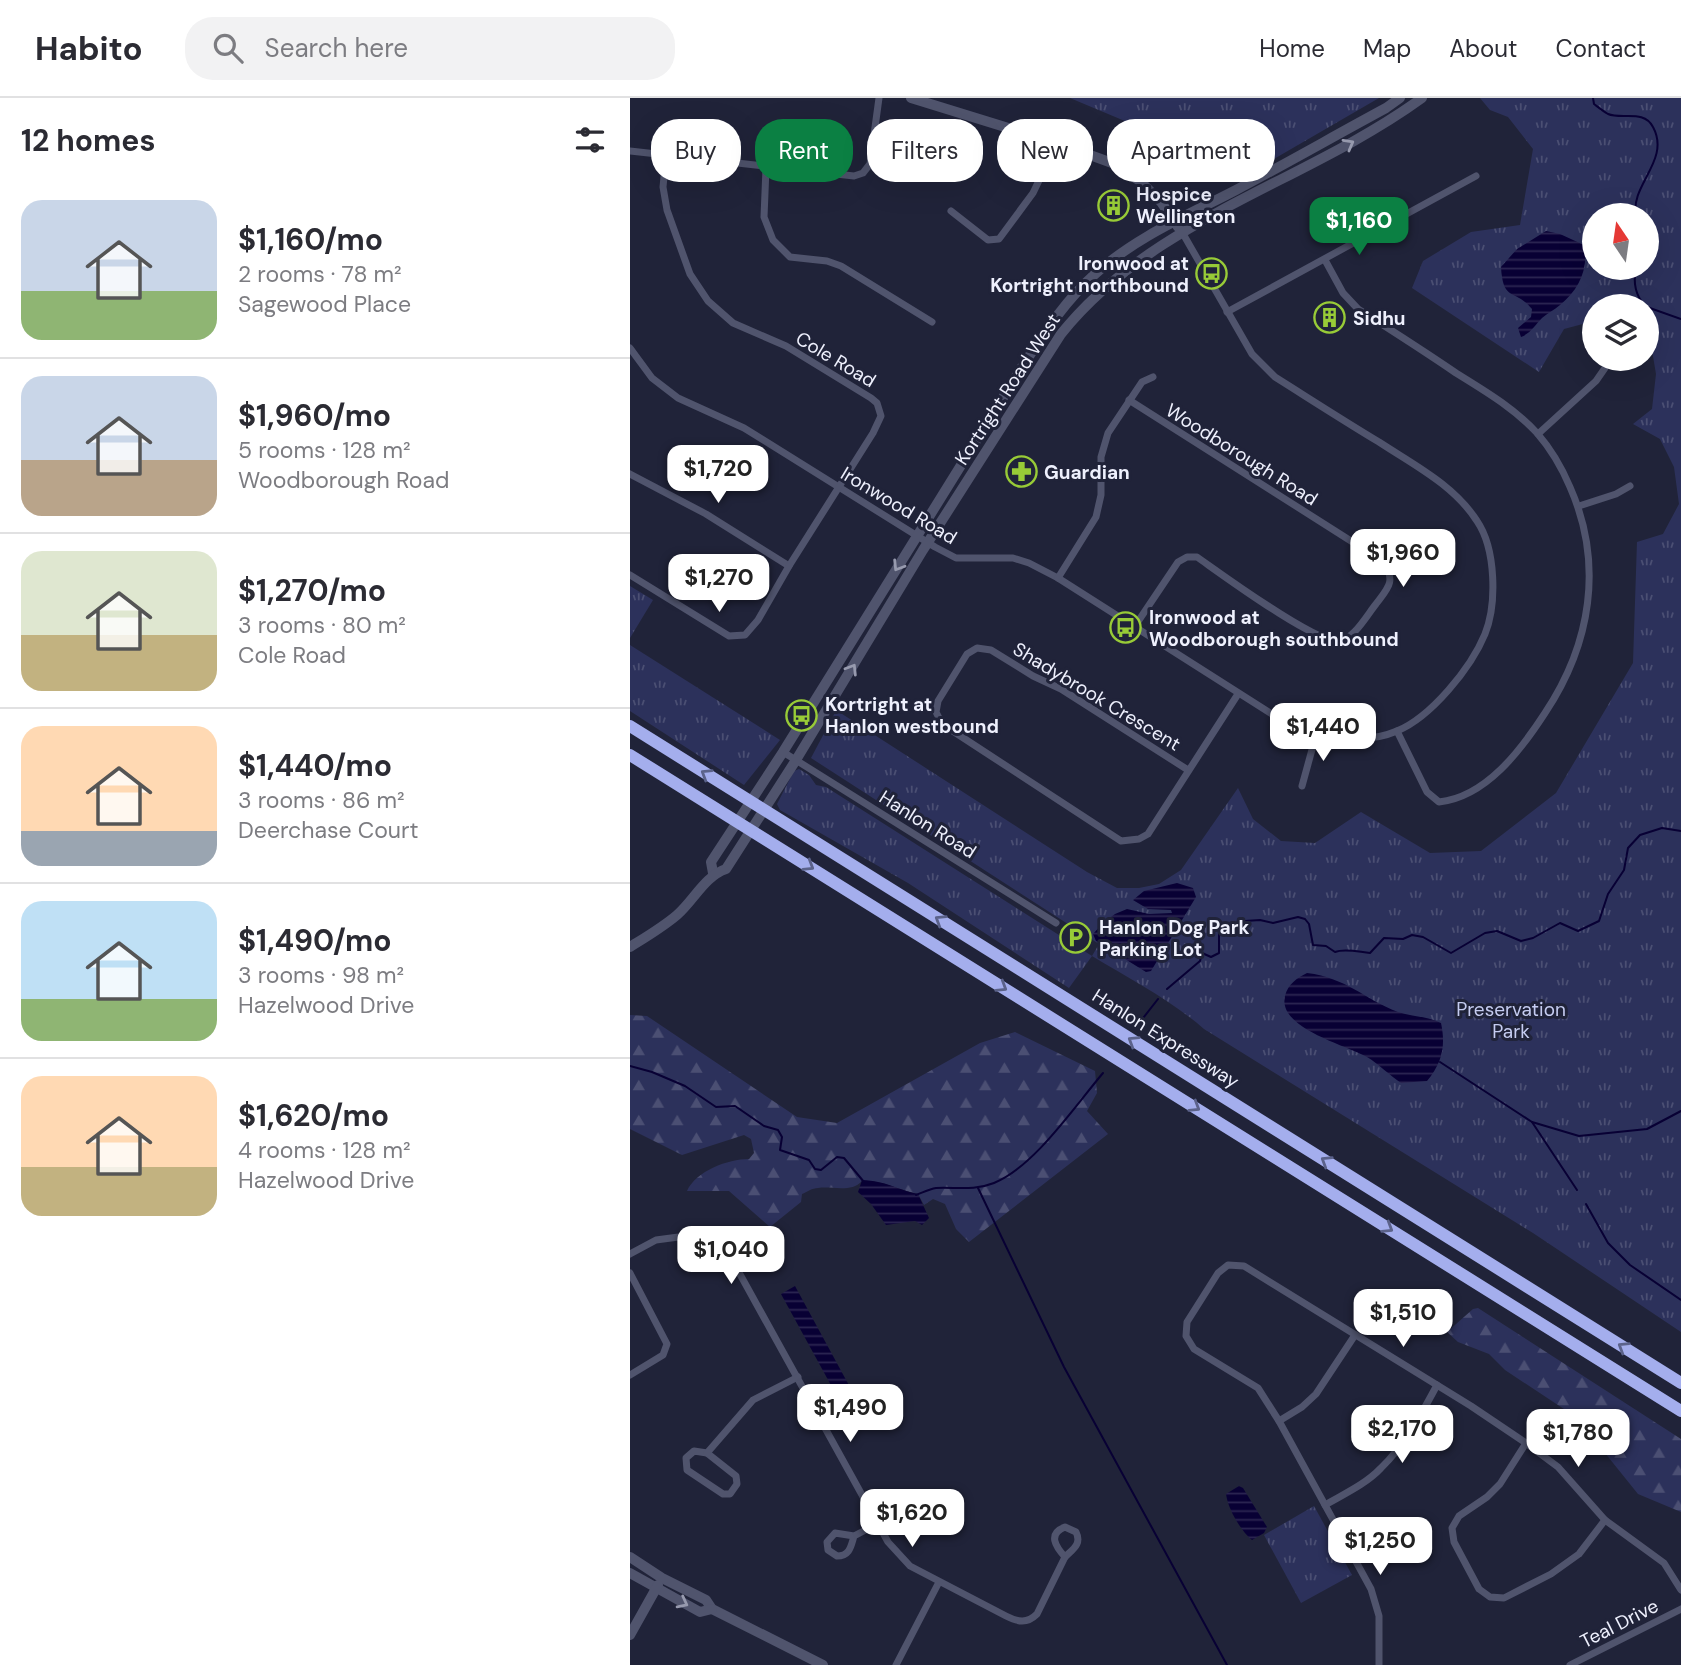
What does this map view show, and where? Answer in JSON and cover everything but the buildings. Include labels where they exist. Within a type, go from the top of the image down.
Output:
[{"type":"highway","name":"Hanlon Expressway","points":[[630,726],[1681,1383]]},
{"type":"highway","points":[[630,755],[1681,1411]]},
{"type":"street","points":[[853,176],[863,173],[870,164],[879,98]]},
{"type":"street","points":[[912,98],[997,124]]},
{"type":"street","name":"Kortright Road West","points":[[1399,98],[1387,108],[1174,222],[1120,255],[1096,273],[1055,317],[739,823],[711,862],[713,873],[726,869],[928,543],[1076,316],[1127,268],[1182,232],[1351,144],[1422,98]]},
{"type":"street","points":[[630,151],[651,154]]},
{"type":"street","points":[[1093,156],[1112,163],[1140,181],[1161,202],[1182,232]]},
{"type":"street","points":[[1227,312],[1476,176]]},
{"type":"street","name":"Cole Road","points":[[630,575],[734,637],[745,635],[839,488],[881,416],[877,403],[786,346],[733,323],[708,301],[690,274],[667,211],[663,182]]},
{"type":"street","points":[[765,182],[764,217],[772,240],[790,257],[827,261],[841,266],[932,322]]},
{"type":"street","points":[[951,211],[988,240],[999,239],[1033,194],[1039,182]]},
{"type":"street","name":"Ironwood Road","points":[[631,353],[652,378],[678,398],[744,428],[928,543],[956,558],[1013,558],[1029,563],[1058,578],[1289,725],[1316,735],[1335,738],[1363,738],[1397,732],[1444,697],[1485,635],[1493,590],[1489,554],[1479,524],[1461,499],[1428,474],[1275,377],[1252,354],[1182,232]]},
{"type":"street","points":[[1325,260],[1343,293],[1359,309],[1507,405],[1538,434],[1563,471],[1579,506],[1590,562],[1588,610],[1570,671],[1523,746],[1489,779],[1455,800],[1439,802],[1427,792],[1397,732]]},
{"type":"street","points":[[1538,434],[1596,381],[1603,371]]},
{"type":"street","points":[[1058,578],[1096,517],[1101,495],[1101,457],[1108,433],[1142,382],[1153,377]]},
{"type":"street","name":"Woodborough Road","points":[[1129,400],[1384,562],[1391,573],[1390,586],[1351,635],[1340,641],[1327,640],[1278,613],[1197,557],[1187,557],[1178,562],[1135,626]]},
{"type":"street","points":[[630,474],[706,513],[789,566]]},
{"type":"street","points":[[1579,506],[1616,494],[1630,486]]},
{"type":"street","name":"Shadybrook Crescent","points":[[1188,770],[1061,689],[1033,676],[991,650],[977,648],[967,654],[938,701],[936,712],[942,724],[1121,841],[1139,839],[1148,834],[1238,694]]},
{"type":"street","points":[[1302,786],[1316,735]]},
{"type":"street","name":"Hanlon Road","points":[[783,752],[1056,923]]},
{"type":"street","points":[[630,947],[678,914],[713,873]]},
{"type":"street","points":[[630,1254],[656,1240],[686,1236],[706,1242],[726,1253],[798,1377],[877,1524],[899,1556],[910,1566],[1015,1620],[1027,1621],[1037,1614],[1065,1557]]},
{"type":"street","points":[[1379,1665],[1379,1616],[1375,1600],[1279,1420],[1258,1388],[1194,1349],[1185,1336],[1187,1322],[1218,1273],[1228,1265],[1244,1266],[1526,1443],[1558,1467],[1605,1520],[1664,1563],[1681,1590]]},
{"type":"street","points":[[630,1273],[667,1344],[663,1355],[630,1375]]},
{"type":"street","points":[[1279,1420],[1302,1407],[1316,1394],[1355,1335]]},
{"type":"street","points":[[707,1453],[753,1400],[798,1377]]},
{"type":"street","points":[[1325,1505],[1357,1487],[1381,1469],[1401,1444],[1437,1385]]},
{"type":"street","points":[[1526,1443],[1500,1484],[1487,1497],[1459,1516],[1452,1528],[1454,1542],[1479,1588],[1490,1597],[1504,1598],[1551,1574],[1579,1553],[1605,1520]]},
{"type":"street","points":[[694,1451],[707,1453],[736,1476],[737,1483],[730,1494],[723,1494],[687,1470],[686,1458],[694,1451]]},
{"type":"street","points":[[854,1536],[877,1524]]},
{"type":"street","points":[[630,1557],[662,1578],[706,1600],[712,1609],[823,1665]]},
{"type":"street","points":[[630,1573],[700,1612],[712,1609]]},
{"type":"street","points":[[630,1635],[662,1578]]},
{"type":"street","points":[[896,1665],[939,1582]]},
{"type":"street","name":"Teal Drive","points":[[1570,1665],[1681,1609]]},
{"type":"green space","points":[[1070,98],[1379,98],[1275,158],[1275,119],[1120,119]]},
{"type":"green space","name":"Preservation Park","points":[[1480,98],[1681,98],[1681,1332],[1533,1233],[1204,1029],[1164,999],[1092,956],[1099,944],[811,758],[838,707],[839,712],[1087,872],[1117,888],[1159,884],[1181,870],[1238,788],[1253,819],[1281,841],[1315,843],[1361,812],[1430,853],[1481,851],[1556,793],[1633,663],[1637,542],[1663,534],[1679,504],[1674,467],[1660,439],[1633,424],[1652,409],[1656,371],[1659,371],[1659,294],[1582,294],[1582,324],[1564,329],[1539,372],[1412,288],[1423,261],[1471,232],[1520,225],[1533,149],[1508,117],[1490,110]]},
{"type":"green space","points":[[630,586],[653,600],[630,638]]},
{"type":"green space","points":[[630,645],[780,740],[744,785],[630,711]]},
{"type":"green space","points":[[799,769],[809,775],[816,785],[826,787],[1092,956],[1069,988],[908,883],[780,810],[777,804],[794,771]]},
{"type":"green space","points":[[630,1015],[647,1016],[797,1117],[837,1123],[980,1043],[1015,1032],[1095,1071],[1097,1093],[1087,1111],[1108,1134],[969,1242],[956,1229],[945,1204],[933,1199],[924,1205],[918,1194],[871,1181],[862,1181],[847,1188],[810,1190],[802,1194],[801,1202],[770,1227],[729,1191],[687,1191],[705,1172],[732,1161],[749,1159],[754,1153],[751,1139],[744,1135],[682,1155],[630,1129]]},
{"type":"green space","points":[[1478,1308],[1681,1439],[1681,1512],[1638,1494],[1576,1417],[1505,1370],[1489,1354],[1458,1342],[1447,1332],[1473,1309]]},
{"type":"green space","points":[[1314,1506],[1352,1575],[1301,1603],[1264,1535]]},
{"type":"shaded area","points":[[1546,231],[1582,244],[1582,275],[1572,293],[1521,337],[1518,328],[1531,317],[1532,309],[1507,291],[1501,267],[1517,249]]},
{"type":"shaded area","points":[[1177,883],[1193,888],[1196,897],[1151,971],[1146,972],[1096,941],[1093,934],[1104,922],[1127,909],[1149,914],[1172,913],[1171,910],[1148,909],[1133,900],[1144,891]]},
{"type":"shaded area","points":[[1307,973],[1333,979],[1398,1012],[1441,1023],[1442,1054],[1427,1081],[1401,1083],[1367,1057],[1315,1034],[1291,1017],[1285,1007],[1286,992],[1293,982]]},
{"type":"shaded area","points":[[862,1180],[918,1194],[929,1218],[922,1225],[915,1221],[886,1225],[871,1204],[858,1192]]},
{"type":"shaded area","points":[[795,1286],[864,1413],[850,1420],[781,1294]]},
{"type":"shaded area","points":[[1239,1486],[1243,1488],[1267,1527],[1264,1533],[1252,1540],[1239,1525],[1227,1500],[1226,1494]]},
{"type":"waterway","points":[[1593,98],[1594,104],[1608,114],[1644,118],[1653,127],[1657,150],[1636,203]]},
{"type":"waterway","points":[[1635,280],[1638,294]]},
{"type":"waterway","points":[[1659,311],[1681,319]]},
{"type":"waterway","points":[[1167,989],[1200,961],[1202,953],[1211,957],[1219,953],[1219,930],[1223,927],[1232,931],[1245,921],[1273,923],[1298,917],[1305,919],[1309,924],[1313,945],[1326,946],[1335,952],[1348,950],[1370,953],[1384,938],[1403,939],[1412,935],[1423,937],[1451,953],[1485,933],[1497,931],[1521,941],[1533,938],[1560,923],[1578,931],[1599,921],[1608,894],[1624,870],[1628,848],[1640,835],[1662,828],[1681,831]]},
{"type":"waterway","points":[[1140,1022],[1158,999]]},
{"type":"waterway","points":[[1440,1062],[1532,1122],[1579,1136],[1647,1129],[1681,1111]]},
{"type":"waterway","points":[[630,1066],[685,1086],[716,1107],[735,1106],[764,1126],[778,1130],[782,1137],[780,1150],[809,1160],[815,1169],[821,1170],[837,1157],[844,1158],[864,1182]]},
{"type":"waterway","points":[[916,1195],[936,1188],[972,1188],[987,1185],[1009,1175],[1039,1150],[1103,1073]]},
{"type":"waterway","points":[[1532,1122],[1577,1190]]},
{"type":"waterway","points":[[978,1188],[1064,1367],[1227,1665]]},
{"type":"waterway","points":[[1586,1204],[1608,1243],[1630,1265],[1681,1300]]},
{"type":"place","name":"Hospice Wellington","points":[[1113,205]]},
{"type":"place","name":"Ironwood at Kortright northbound","points":[[1212,274]]},
{"type":"place","name":"Sidhu","points":[[1330,318]]},
{"type":"place","name":"Guardian","points":[[1021,472]]},
{"type":"place","name":"Ironwood at Woodborough southbound","points":[[1126,628]]},
{"type":"place","name":"Kortright at Hanlon westbound","points":[[802,715]]},
{"type":"place","name":"Hanlon Dog Park Parking Lot","points":[[1076,938]]}]
